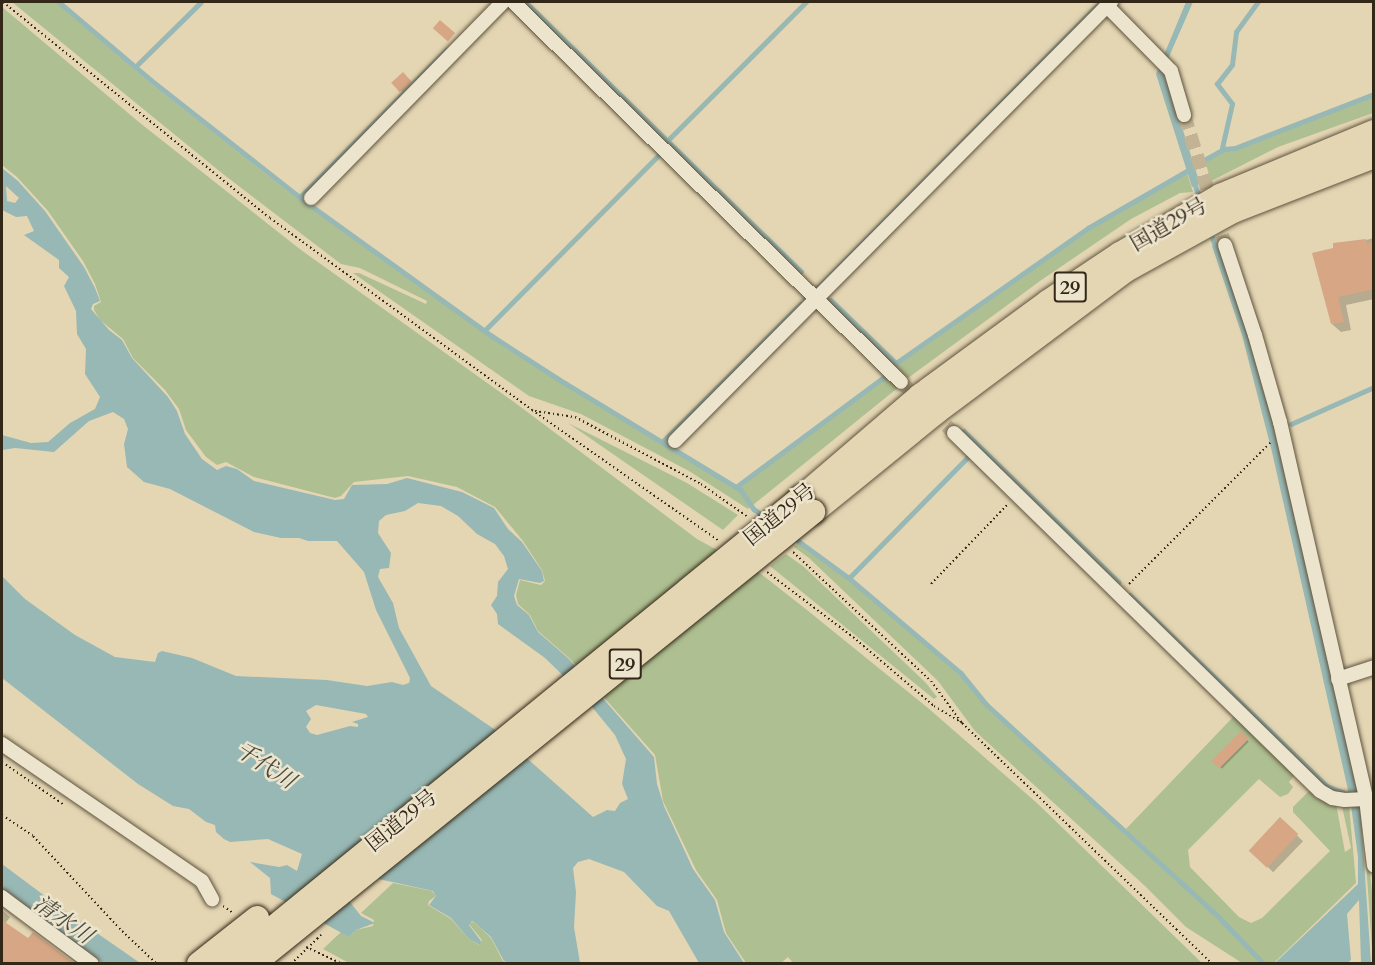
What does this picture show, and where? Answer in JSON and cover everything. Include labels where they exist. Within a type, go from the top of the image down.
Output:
[{"type":"highway","name":"国道29号","points":[[259,963],[807,505],[920,396],[1048,302],[1120,254],[1220,196],[1374,132]]},
{"type":"highway","name":"国道29号","points":[[229,963],[550,701],[807,505],[1126,270],[1233,211],[1374,156]]},
{"type":"highway","name":"29","points":[[199,963],[522,711],[550,701]]},
{"type":"street","points":[[311,198],[503,2]]},
{"type":"street","points":[[513,2],[901,382]]},
{"type":"street","points":[[675,441],[1109,4],[1171,71],[1184,115]]},
{"type":"street","points":[[1225,245],[1255,335],[1284,437],[1366,799],[1374,866]]},
{"type":"street","points":[[954,434],[1320,791],[1332,798],[1366,799]]},
{"type":"street","points":[[1338,679],[1374,666]]},
{"type":"street","points":[[2,744],[202,881],[212,899]]},
{"type":"street","points":[[2,897],[92,963]]},
{"type":"path","points":[[3,2],[270,218],[532,410],[555,424]]},
{"type":"path","points":[[532,410],[575,417],[701,484],[755,523]]},
{"type":"path","points":[[1118,594],[1267,444],[1284,437]]},
{"type":"path","points":[[931,584],[1017,495]]},
{"type":"path","points":[[788,548],[931,681],[962,723],[1212,963]]},
{"type":"path","points":[[2,815],[33,836],[122,931],[157,963]]},
{"type":"green space","points":[[12,2],[56,2],[149,82],[298,199],[507,349],[739,491],[750,507],[748,509],[689,471],[581,414],[529,396],[353,273],[359,273],[426,304],[427,301],[360,268],[341,264],[223,174]]},
{"type":"green space","points":[[2,7],[140,123],[301,250],[518,405],[697,539],[761,574],[807,610],[928,708],[1038,804],[1202,963],[794,964],[788,957],[781,963],[746,963],[726,933],[717,900],[696,870],[663,801],[655,755],[569,658],[538,631],[530,615],[518,604],[516,595],[520,580],[541,585],[545,581],[542,570],[523,541],[495,507],[457,487],[408,476],[354,482],[341,496],[335,498],[254,477],[226,462],[217,465],[206,457],[186,430],[179,409],[165,390],[133,358],[123,339],[100,320],[94,306],[101,302],[83,261],[48,211],[17,177],[2,165]]},
{"type":"green space","points":[[1373,96],[1373,113],[1278,147],[1211,181],[1205,161],[1224,150],[1234,149]]},
{"type":"green space","points":[[1187,173],[1193,192],[1180,193],[1131,219],[1040,281],[908,378],[895,365],[1089,229]]},
{"type":"green space","points":[[888,376],[900,386],[753,505],[739,487]]},
{"type":"green space","points":[[568,423],[687,483],[738,515],[723,530]]},
{"type":"green space","points":[[799,543],[849,579],[960,674],[986,706],[1218,918],[1262,963],[1242,963],[1186,927],[1145,886],[975,731],[938,681],[809,558],[794,547]]},
{"type":"green space","points":[[786,554],[804,567],[926,683],[937,697],[934,699],[770,566]]},
{"type":"green space","points":[[1235,715],[1296,774],[1289,782],[1293,787],[1288,794],[1280,797],[1259,779],[1188,850],[1190,867],[1239,917],[1251,923],[1262,918],[1330,851],[1293,812],[1293,807],[1311,789],[1336,804],[1345,852],[1351,848],[1342,806],[1349,805],[1356,883],[1274,963],[1265,963],[1219,916],[1126,829]]},
{"type":"green space","points":[[1364,834],[1368,848],[1373,904],[1373,963]]},
{"type":"green space","points":[[393,883],[432,891],[436,896],[429,901],[428,905],[451,919],[469,939],[479,945],[482,940],[469,924],[475,923],[491,938],[503,961],[507,963],[349,963],[323,949],[341,932],[349,937],[356,930],[373,926],[374,920],[361,913]]},
{"type":"water","points":[[1098,2],[1101,2],[817,290],[815,288]]},
{"type":"water","points":[[1186,2],[1193,2],[1168,59],[1165,73],[1200,184],[1192,187],[1156,74]]},
{"type":"water","name":"千代川","points":[[2,168],[18,181],[45,211],[84,267],[95,288],[100,301],[93,304],[91,309],[109,330],[122,340],[132,358],[168,397],[177,411],[185,434],[202,459],[217,470],[226,466],[237,469],[254,481],[335,500],[344,499],[352,485],[387,484],[407,478],[462,492],[494,508],[542,571],[544,581],[540,583],[519,579],[514,596],[517,605],[529,615],[538,632],[568,658],[654,757],[657,784],[664,806],[693,869],[715,900],[724,932],[744,963],[699,963],[669,911],[657,906],[624,872],[589,859],[578,862],[573,868],[576,892],[574,927],[580,963],[509,963],[504,961],[491,937],[475,923],[472,921],[469,925],[481,941],[480,945],[469,939],[451,918],[429,905],[436,896],[433,891],[347,872],[339,888],[361,916],[375,923],[356,930],[349,937],[271,894],[270,878],[250,862],[279,867],[287,865],[297,871],[302,854],[268,839],[230,842],[224,839],[216,832],[215,825],[206,822],[189,809],[173,806],[138,784],[2,678],[2,576],[25,599],[75,635],[115,657],[155,662],[158,653],[162,651],[192,658],[236,676],[327,680],[367,686],[392,682],[403,685],[409,683],[410,678],[376,610],[364,572],[337,541],[308,541],[254,532],[170,489],[144,482],[127,467],[124,444],[128,429],[124,419],[113,412],[89,421],[54,452],[15,448],[2,450],[2,435],[31,443],[48,442],[70,423],[95,409],[100,397],[85,374],[86,349],[77,334],[76,311],[64,286],[69,277],[59,268],[59,260],[24,235],[34,231],[27,216],[16,217],[2,210]],"holes":[[[6,186],[19,198],[15,203],[7,201]],[[418,503],[441,506],[458,516],[477,534],[495,544],[504,556],[508,569],[498,582],[497,596],[491,605],[497,614],[498,624],[545,658],[579,691],[615,735],[626,759],[622,784],[628,799],[620,803],[615,811],[607,810],[593,817],[494,729],[431,686],[399,628],[393,603],[378,577],[380,569],[389,568],[391,553],[378,533],[379,521],[386,515],[405,511]],[[316,705],[366,714],[368,717],[352,722],[358,724],[358,727],[350,726],[317,735],[310,733],[306,727],[311,719],[306,711]]]},
{"type":"water","points":[[1219,243],[1250,329],[1278,445],[1281,446],[1360,803],[1371,963],[1361,963],[1359,900],[1347,914],[1351,960],[1347,963],[1275,963],[1358,884],[1358,857],[1348,790],[1272,452],[1242,335],[1212,246]]},
{"type":"water","name":"清水川","points":[[2,864],[140,963],[103,963],[2,890]]},
{"type":"building","points":[[440,20],[455,33],[448,41],[433,28]]},
{"type":"building","points":[[403,72],[412,82],[400,92],[391,83]]},
{"type":"building","points":[[1366,239],[1367,244],[1374,241],[1374,289],[1338,297],[1344,322],[1331,324],[1312,253],[1333,248],[1333,243]]},
{"type":"building","points":[[1241,731],[1249,739],[1219,768],[1211,761]]},
{"type":"building","points":[[1280,817],[1298,834],[1267,868],[1249,851]]},
{"type":"building","points":[[2,920],[28,938],[33,932],[74,963],[2,963]]},
{"type":"waterway","points":[[59,2],[151,80],[302,199],[492,336],[741,490],[754,509],[767,518]]},
{"type":"waterway","points":[[138,64],[201,2]]},
{"type":"waterway","points":[[526,2],[801,271]]},
{"type":"waterway","points":[[670,138],[806,2]]},
{"type":"waterway","points":[[1222,148],[1232,104],[1217,84],[1232,65],[1236,32],[1258,2]]},
{"type":"waterway","points":[[301,196],[446,50]]},
{"type":"waterway","points":[[1206,159],[1224,149],[1235,148],[1374,94]]},
{"type":"waterway","points":[[485,330],[659,155]]},
{"type":"waterway","points":[[831,300],[896,363],[1088,228],[1190,169]]},
{"type":"waterway","points":[[1194,181],[1200,199]]},
{"type":"waterway","points":[[1211,233],[1217,250]]},
{"type":"waterway","points":[[663,441],[801,304]]},
{"type":"waterway","points":[[736,487],[887,375]]},
{"type":"waterway","points":[[1291,424],[1374,387]]},
{"type":"waterway","points":[[964,431],[1119,582]]},
{"type":"waterway","points":[[849,578],[968,457]]},
{"type":"waterway","points":[[793,537],[849,578],[961,673],[987,705],[1219,917],[1264,964]]},
{"type":"waterway","points":[[1130,595],[1327,786],[1343,792]]},
{"type":"tunnel","points":[[1184,115],[1225,245]]},
{"type":"tunnel","points":[[901,382],[954,433]]}]
